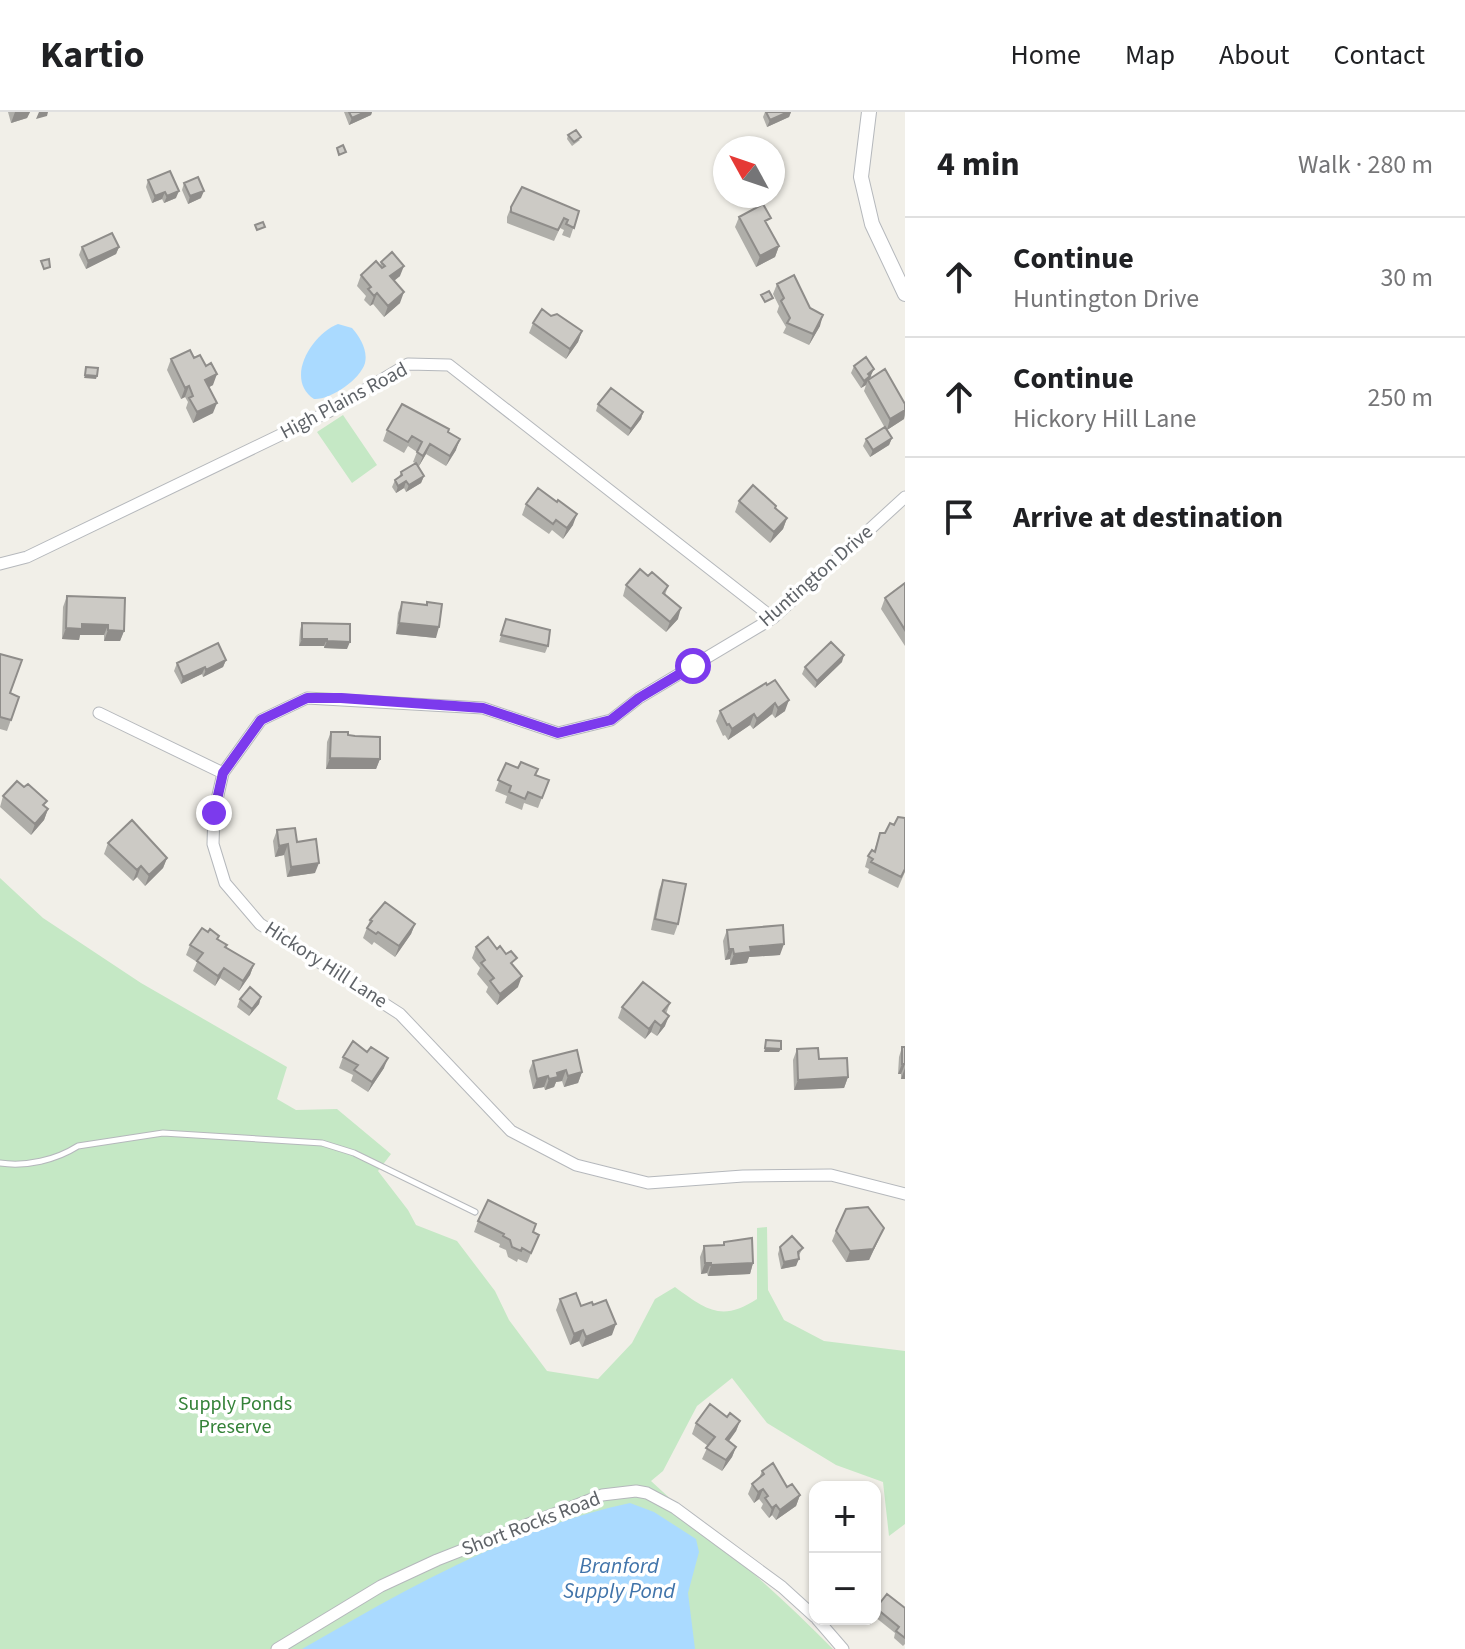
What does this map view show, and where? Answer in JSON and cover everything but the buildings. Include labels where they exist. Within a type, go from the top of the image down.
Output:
[{"type":"street","points":[[869,112],[861,177],[872,224],[905,294]]},
{"type":"street","name":"High Plains Road","points":[[0,564],[27,557],[328,412],[408,364],[449,365],[773,618]]},
{"type":"street","name":"Huntington Drive","points":[[639,698],[773,618],[905,497]]},
{"type":"street","name":"Hickory Hill Lane","points":[[639,698],[611,720],[558,733],[483,708],[307,698],[261,720],[223,773],[214,813],[213,844],[225,883],[260,924],[400,1014],[511,1131],[576,1165],[648,1183],[743,1176],[831,1175],[905,1194]]},
{"type":"street","points":[[99,713],[223,773]]},
{"type":"street","name":"Short Rocks Road","points":[[277,1649],[343,1607],[427,1564],[602,1495],[624,1491],[647,1493],[675,1508],[782,1587],[809,1612]]},
{"type":"street","name":"Short Rocks Road","points":[[822,1625],[843,1649]]},
{"type":"lane","points":[[0,1163],[41,1162],[67,1154],[78,1146],[163,1133],[304,1141],[339,1147],[475,1212]]},
{"type":"green space","points":[[343,415],[377,465],[352,483],[317,432]]},
{"type":"green space","name":"Supply Ponds Preserve","points":[[0,878],[43,918],[141,983],[287,1067],[277,1099],[296,1110],[337,1109],[391,1154],[378,1171],[416,1225],[457,1241],[495,1291],[509,1320],[547,1371],[598,1379],[632,1343],[655,1299],[675,1287],[714,1310],[734,1310],[757,1299],[757,1228],[767,1227],[768,1290],[784,1320],[824,1341],[905,1351],[905,1524],[889,1536],[883,1482],[836,1465],[767,1423],[732,1378],[697,1406],[663,1471],[651,1481],[833,1649],[0,1649]]},
{"type":"water","points":[[338,324],[352,328],[358,335],[364,349],[365,363],[344,388],[314,399],[301,380],[305,358],[319,337]]},
{"type":"water","name":"Branford Supply Pond","points":[[630,1503],[654,1512],[696,1539],[699,1552],[688,1593],[695,1649],[302,1649],[420,1583],[502,1544],[586,1514]]},
{"type":"route","points":[[214,813],[223,773],[261,720],[307,698],[483,708],[558,733],[611,720],[639,698],[693,666]]}]
